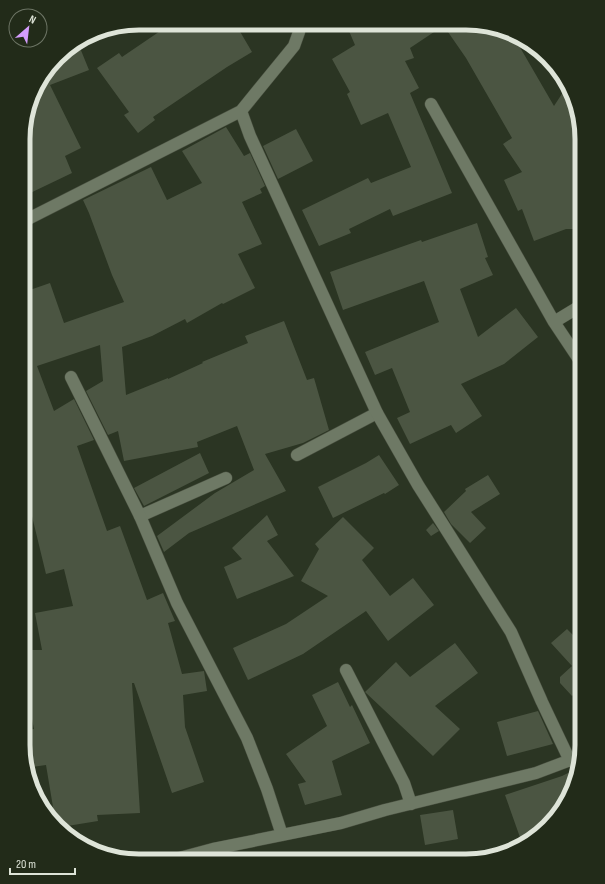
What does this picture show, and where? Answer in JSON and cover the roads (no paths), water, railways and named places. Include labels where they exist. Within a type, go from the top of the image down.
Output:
[{"type":"street","points":[[30,218],[241,111],[294,46],[299,30]]},
{"type":"street","points":[[431,104],[554,322],[575,354]]},
{"type":"street","points":[[241,111],[265,170],[377,413],[418,485],[511,632],[539,696],[574,757]]},
{"type":"street","points":[[554,322],[575,309]]},
{"type":"street","points":[[71,377],[140,516],[177,603],[247,738],[267,789],[282,835]]},
{"type":"street","points":[[297,455],[377,413]]},
{"type":"street","points":[[140,516],[226,478]]},
{"type":"street","points":[[346,670],[404,783],[411,804]]},
{"type":"street","points":[[194,854],[341,823],[536,773],[574,758]]}]
